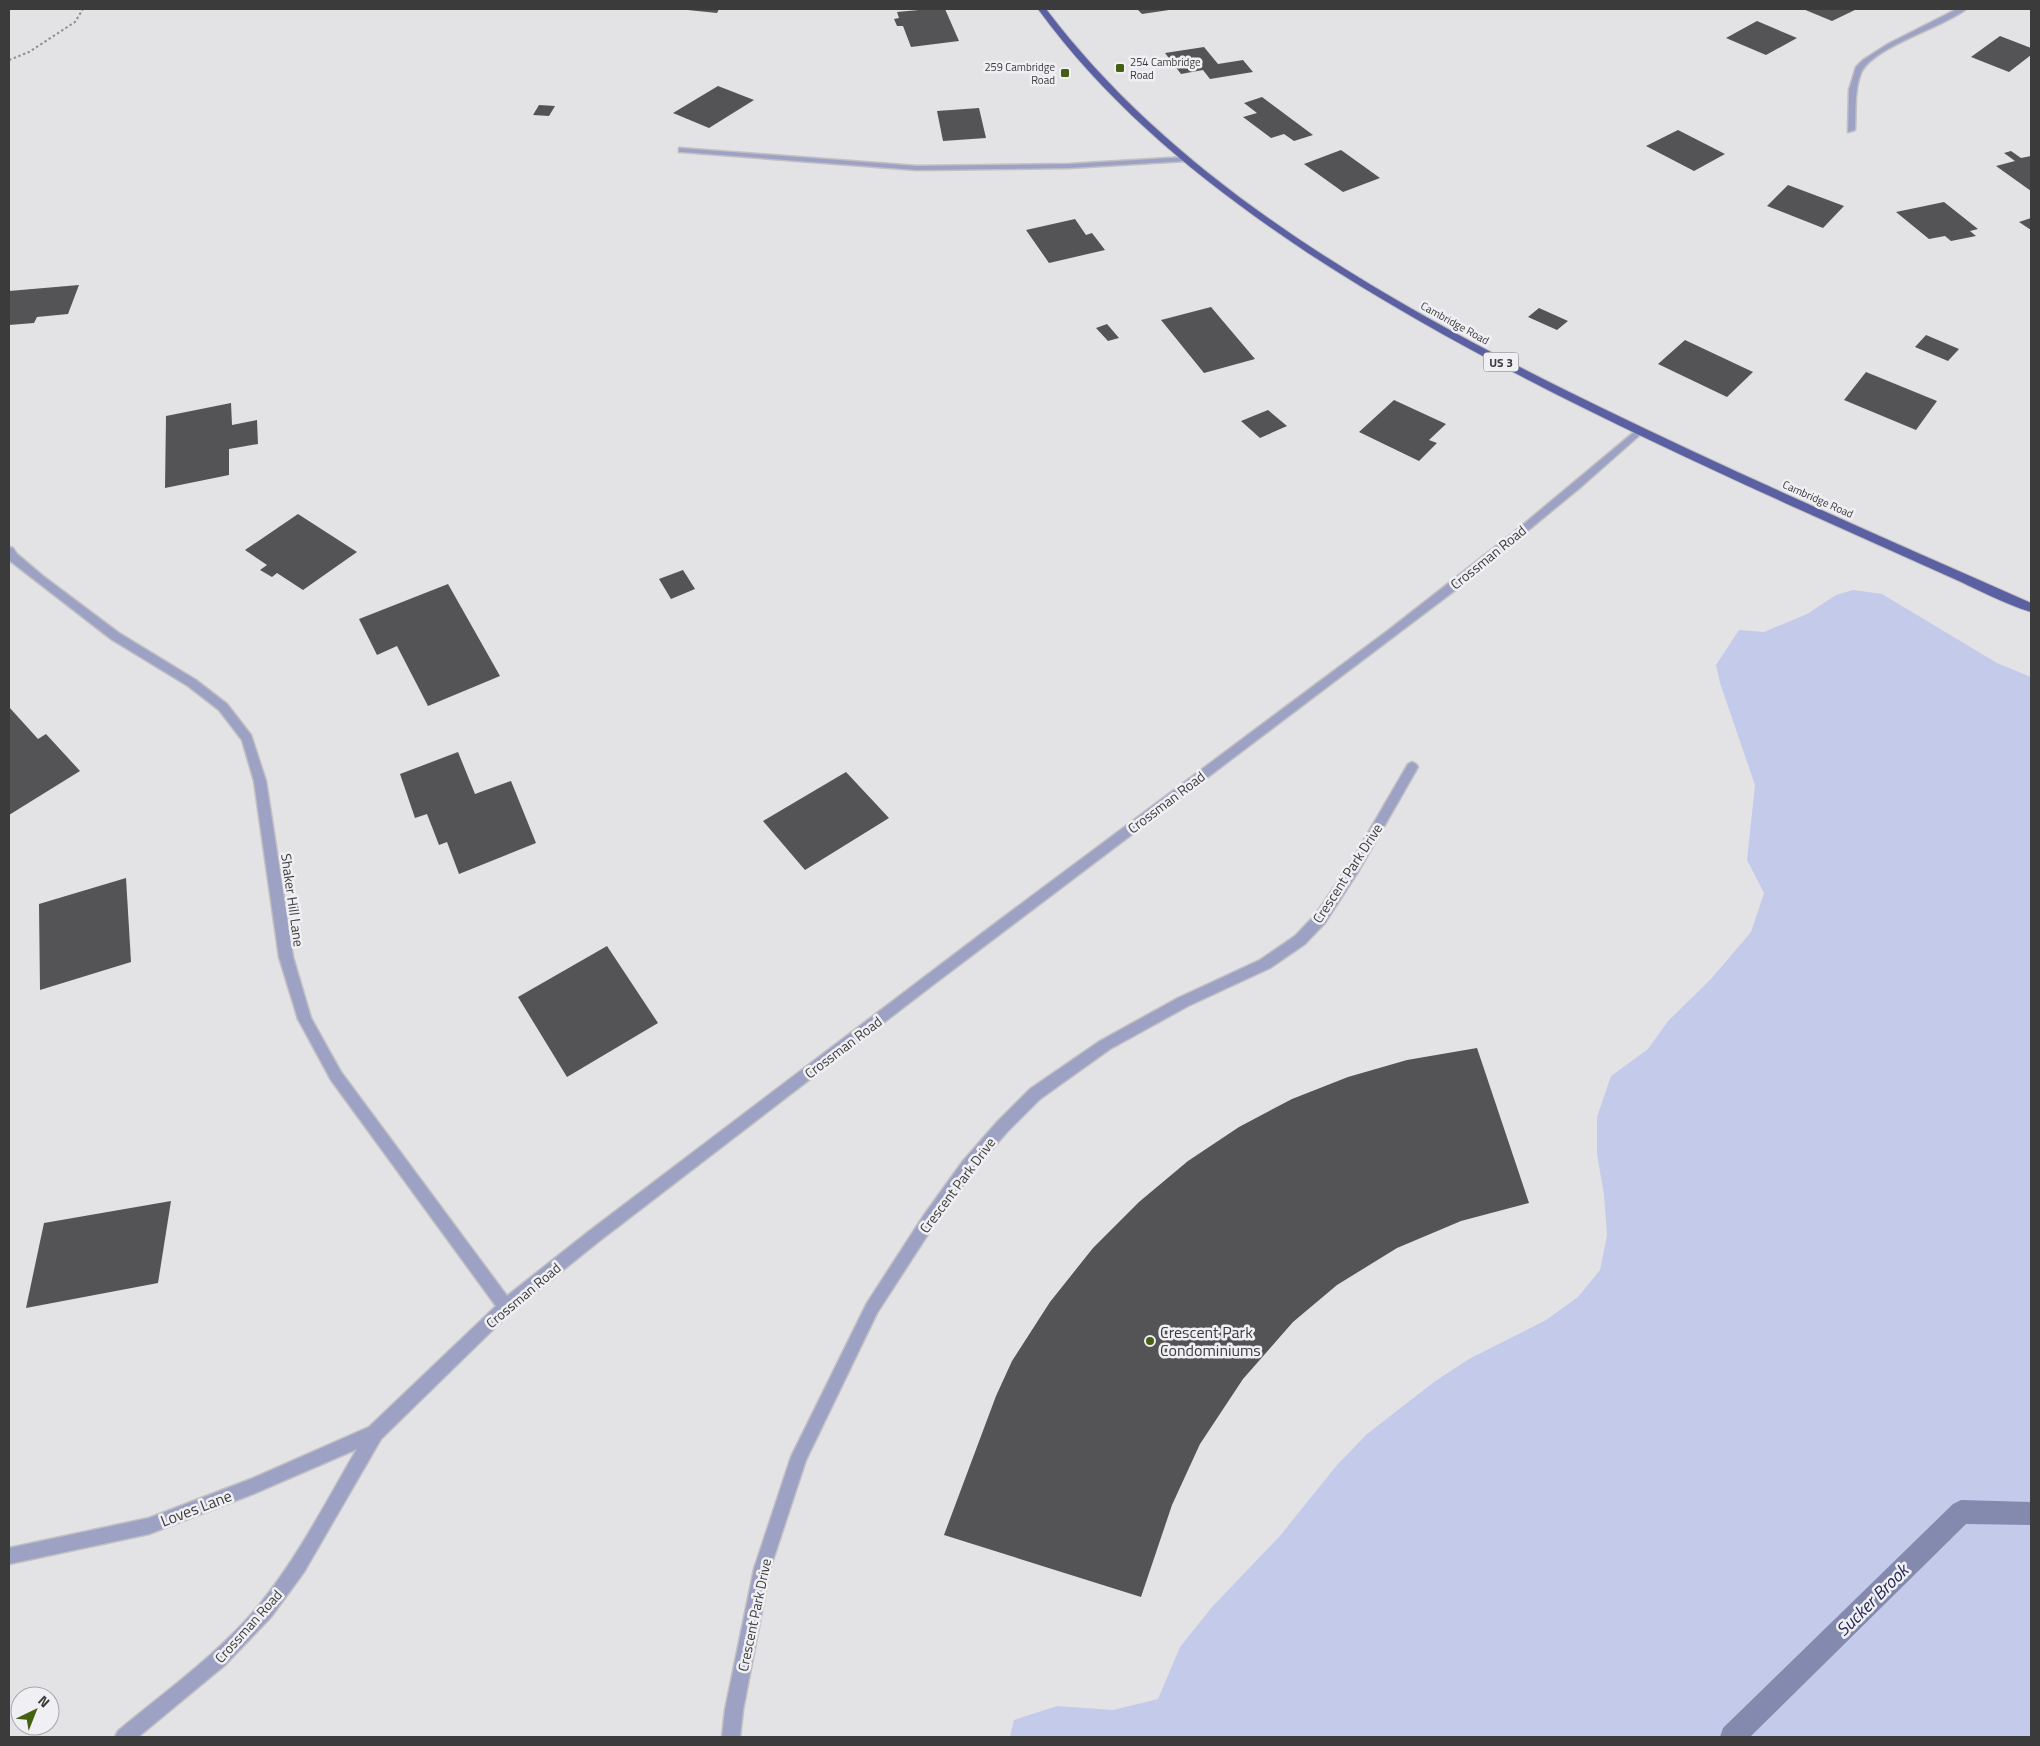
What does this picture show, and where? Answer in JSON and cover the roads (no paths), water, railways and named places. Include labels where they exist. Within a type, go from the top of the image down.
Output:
[{"type":"highway","name":"Cambridge Road","points":[[1042,9],[1091,70],[1160,138],[1256,212],[1376,292],[1497,360],[1639,431],[2031,608]]},
{"type":"street","points":[[1851,130],[1855,83],[1859,70],[1864,64],[1877,54],[1962,9]]},
{"type":"street","points":[[682,150],[917,168],[1068,166],[1186,159]]},
{"type":"street","name":"Crossman Road","points":[[124,1737],[220,1659],[266,1611],[298,1566],[375,1433],[506,1307],[593,1237],[1124,834],[1314,693],[1456,583],[1588,477],[1639,431]]},
{"type":"street","name":"Shaker Hill Lane","points":[[9,551],[13,557],[38,579],[115,636],[192,683],[223,706],[247,738],[260,781],[286,958],[305,1019],[336,1076],[506,1307]]},
{"type":"street","name":"Crescent Park Drive","points":[[731,1737],[734,1710],[762,1569],[799,1457],[872,1308],[929,1220],[968,1166],[1002,1127],[1035,1094],[1105,1045],[1183,1002],[1265,964],[1289,949],[1306,935],[1320,919],[1354,868],[1412,767]]},
{"type":"street","name":"Loves Lane","points":[[9,1556],[149,1526],[253,1486],[375,1433]]},
{"type":"waterway","name":"Sucker Brook","points":[[1732,1737],[1961,1512],[2031,1514]]},
{"type":"place","name":"254 Cambridge Road","points":[[1120,68]]},
{"type":"place","name":"259 Cambridge Road","points":[[1065,73]]},
{"type":"place","name":"Crescent Park Condominiums","points":[[1150,1341]]}]
